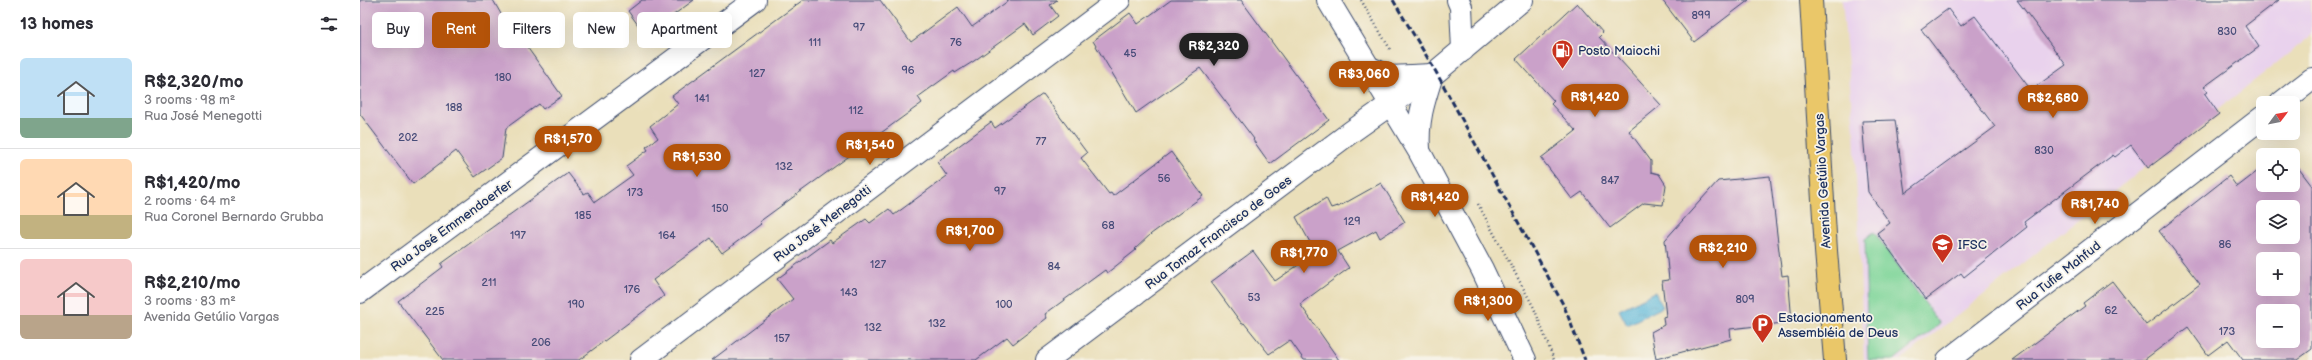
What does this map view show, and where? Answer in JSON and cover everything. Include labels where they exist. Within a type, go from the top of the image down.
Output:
[{"type":"highway","name":"Avenida Getúlio Vargas","points":[[1811,0],[1826,250],[1835,360]]},
{"type":"street","name":"Rua José Emmendoerfer","points":[[360,292],[755,0]]},
{"type":"street","name":"Rua José Menegotti","points":[[641,360],[1119,0]]},
{"type":"street","points":[[1328,0],[1419,151],[1482,269],[1525,360]]},
{"type":"street","points":[[1458,0],[1461,7],[1463,50]]},
{"type":"street","name":"Rua Tomaz Francisco de Goes","points":[[1047,360],[1432,75],[1522,0]]},
{"type":"street","points":[[1368,67],[1390,77],[1432,75],[1422,106],[1418,126],[1419,151]]},
{"type":"street","points":[[2290,96],[2312,79]]},
{"type":"street","name":"Rua Tufie Mahfud","points":[[1948,360],[2256,122]]},
{"type":"shaded area","name":"IFSC","points":[[1842,0],[2311,0],[2312,35],[1901,360],[1864,360],[1854,130]]},
{"type":"green space","points":[[1874,232],[1940,324],[1894,360],[1868,360],[1865,239]]},
{"type":"water","points":[[1655,292],[1663,307],[1627,325],[1619,310]]},
{"type":"building","points":[[360,0],[493,0],[500,12],[498,12],[498,48],[528,48],[562,96],[543,109],[539,104],[506,128],[502,158],[475,177],[456,151],[413,184],[360,114]]},
{"type":"building","points":[[642,0],[694,0],[678,12],[637,12],[637,24],[628,11]]},
{"type":"building","points":[[803,0],[880,0],[911,42],[958,7],[972,27],[1008,1],[1007,0],[1057,0],[1050,5],[1058,16],[1033,35],[1025,24],[974,61],[955,73],[954,71],[918,97],[922,103],[759,222],[761,224],[722,253],[711,238],[653,280],[664,296],[579,360],[443,360],[398,301],[443,267],[441,264],[568,173],[584,194],[588,192],[595,202],[633,175],[626,166],[648,150],[646,147],[658,138],[650,126],[678,104],[672,96]]},
{"type":"building","points":[[1171,0],[1241,0],[1329,120],[1270,164],[1253,140],[1254,139],[1200,68],[1136,113],[1093,41],[1130,13],[1138,24]]},
{"type":"building","points":[[1662,0],[1749,0],[1694,42]]},
{"type":"building","points":[[2017,0],[2279,0],[2245,26],[2259,47],[2204,87],[2208,92],[2205,94],[2219,114],[2148,168],[2131,145],[2115,157],[2113,155],[2024,222],[2027,227],[1964,277],[1961,273],[1926,299],[1877,233],[1890,223],[1868,192],[1862,121],[1895,120],[1905,193],[1995,127],[1921,29],[1948,9],[1961,26],[1975,16],[2031,90],[2066,65]]},
{"type":"building","points":[[1577,3],[1603,33],[1599,37],[1661,105],[1629,131],[1651,161],[1651,172],[1659,174],[1666,185],[1663,205],[1644,203],[1610,228],[1582,192],[1572,199],[1541,158],[1576,131],[1551,104],[1554,101],[1516,59]]},
{"type":"building","points":[[1043,94],[1087,153],[1081,158],[1109,194],[1111,193],[1113,196],[1171,152],[1203,196],[1151,234],[1135,249],[1136,250],[1107,273],[1105,270],[1045,314],[1047,318],[1013,344],[1007,337],[976,360],[712,360],[793,299],[777,279],[830,240],[832,243],[866,219],[870,223],[889,209],[894,215],[947,176],[937,162],[991,122],[995,128]]},
{"type":"building","points":[[2300,170],[2312,186],[2312,349],[2297,360],[2243,360],[2228,340],[2208,355],[2188,327],[2144,360],[2012,360],[2085,306],[2083,303],[2112,281],[2146,325],[2200,284],[2159,231],[2229,176],[2237,187],[2256,172],[2256,192],[2300,192]]},
{"type":"building","points":[[1770,176],[1782,276],[1788,275],[1792,322],[1730,329],[1731,339],[1656,359],[1651,332],[1664,325],[1663,317],[1666,316],[1662,281],[1669,280],[1665,240],[1718,181]]},
{"type":"building","points":[[1381,183],[1405,222],[1380,238],[1376,230],[1338,251],[1349,268],[1300,304],[1339,360],[1304,360],[1290,340],[1269,354],[1244,323],[1242,324],[1211,282],[1253,251],[1275,281],[1316,253],[1296,217],[1326,198],[1331,208],[1338,207]]},
{"type":"railway","points":[[1393,0],[1436,72],[1564,306],[1585,360]]},
{"type":"place","name":"Posto Maiochi","points":[[1563,70]]},
{"type":"place","name":"IFSC","points":[[1942,264]]},
{"type":"place","name":"Estacionamento Assembléia de Deus","points":[[1762,344]]}]
